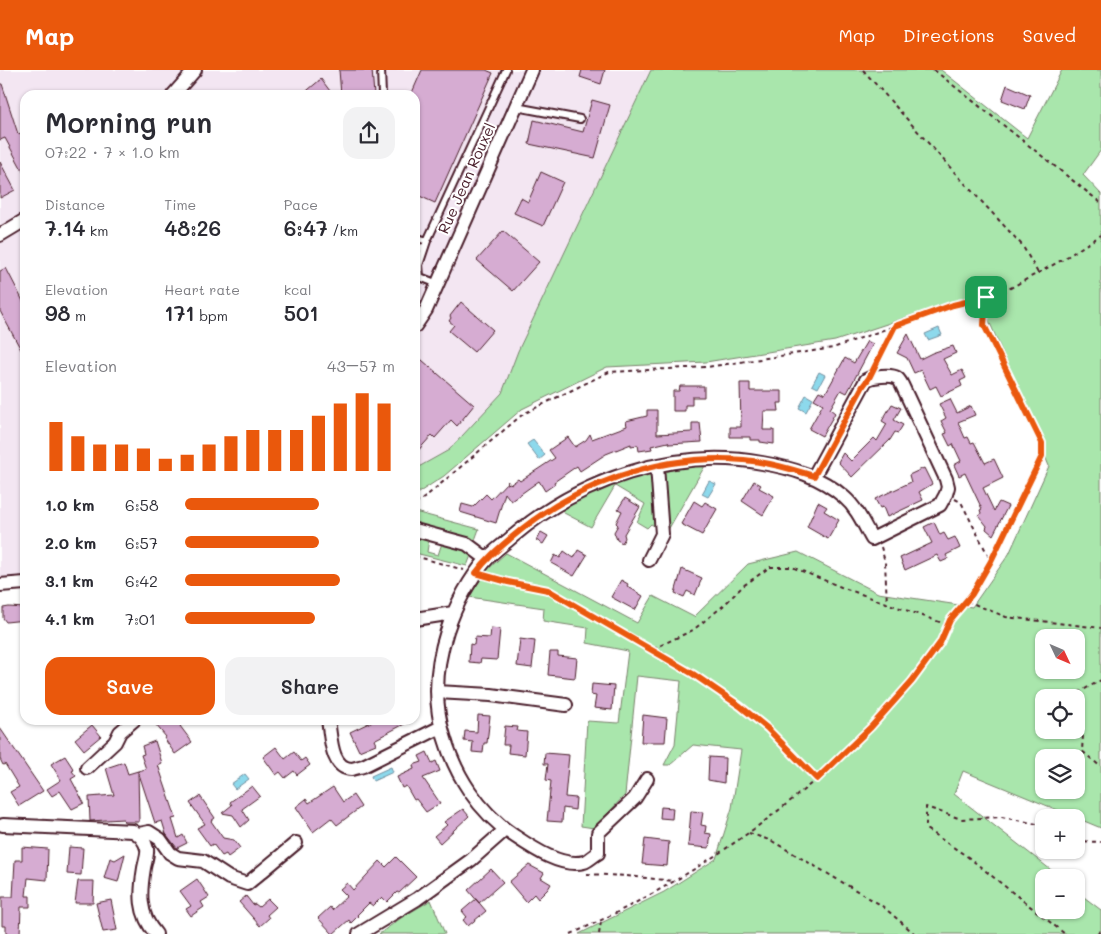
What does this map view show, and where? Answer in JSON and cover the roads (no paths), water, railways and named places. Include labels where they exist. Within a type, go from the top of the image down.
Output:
[{"type":"street","points":[[177,90],[195,70]]},
{"type":"street","name":"Rue Jean Rouxel","points":[[420,319],[438,284],[532,70]]},
{"type":"street","points":[[0,236],[20,223]]},
{"type":"street","points":[[647,779],[635,798],[598,833],[598,853],[584,862],[571,862],[547,856],[505,830],[488,814],[457,772],[441,727],[437,671],[453,612],[461,595],[487,559],[524,526],[556,504],[608,480],[656,466],[714,459],[745,460],[787,468],[814,476],[844,497],[875,538],[940,505],[946,494],[946,479],[899,379],[896,377],[878,376],[869,378],[814,476]]},
{"type":"street","points":[[649,560],[662,534],[656,466]]},
{"type":"street","points":[[420,531],[467,544],[487,559]]},
{"type":"street","points":[[0,585],[20,583]]},
{"type":"street","points":[[420,618],[453,612]]},
{"type":"street","points":[[437,692],[491,695],[566,705]]},
{"type":"street","points":[[87,768],[116,742],[120,732],[128,725]]},
{"type":"street","points":[[329,725],[337,762],[343,767],[351,769],[363,766],[441,727]]},
{"type":"street","points":[[1,826],[133,831],[139,834],[147,850],[140,890],[141,908],[149,926],[156,934]]},
{"type":"street","points":[[359,934],[417,899],[471,860],[505,830]]},
{"type":"street","points":[[139,834],[149,832],[160,839],[170,853],[178,858],[203,861],[229,878],[246,884],[271,866],[296,843]]},
{"type":"lane","points":[[381,70],[382,90]]},
{"type":"lane","points":[[420,262],[426,244],[506,70]]},
{"type":"lane","points":[[516,107],[580,118]]},
{"type":"lane","points":[[420,240],[426,244]]},
{"type":"lane","points":[[420,246],[426,244]]},
{"type":"lane","points":[[420,280],[438,284]]},
{"type":"water","points":[[939,328],[942,335],[928,340],[925,334]]},
{"type":"water","points":[[819,372],[825,375],[818,388],[812,385]]},
{"type":"water","points":[[806,395],[813,399],[806,412],[799,408]]},
{"type":"water","points":[[533,440],[545,455],[539,460],[527,444]]},
{"type":"water","points":[[709,481],[716,484],[708,497],[702,494]]},
{"type":"water","points":[[391,767],[393,772],[373,781],[371,776]]},
{"type":"water","points":[[245,774],[249,779],[235,789],[231,784]]}]
